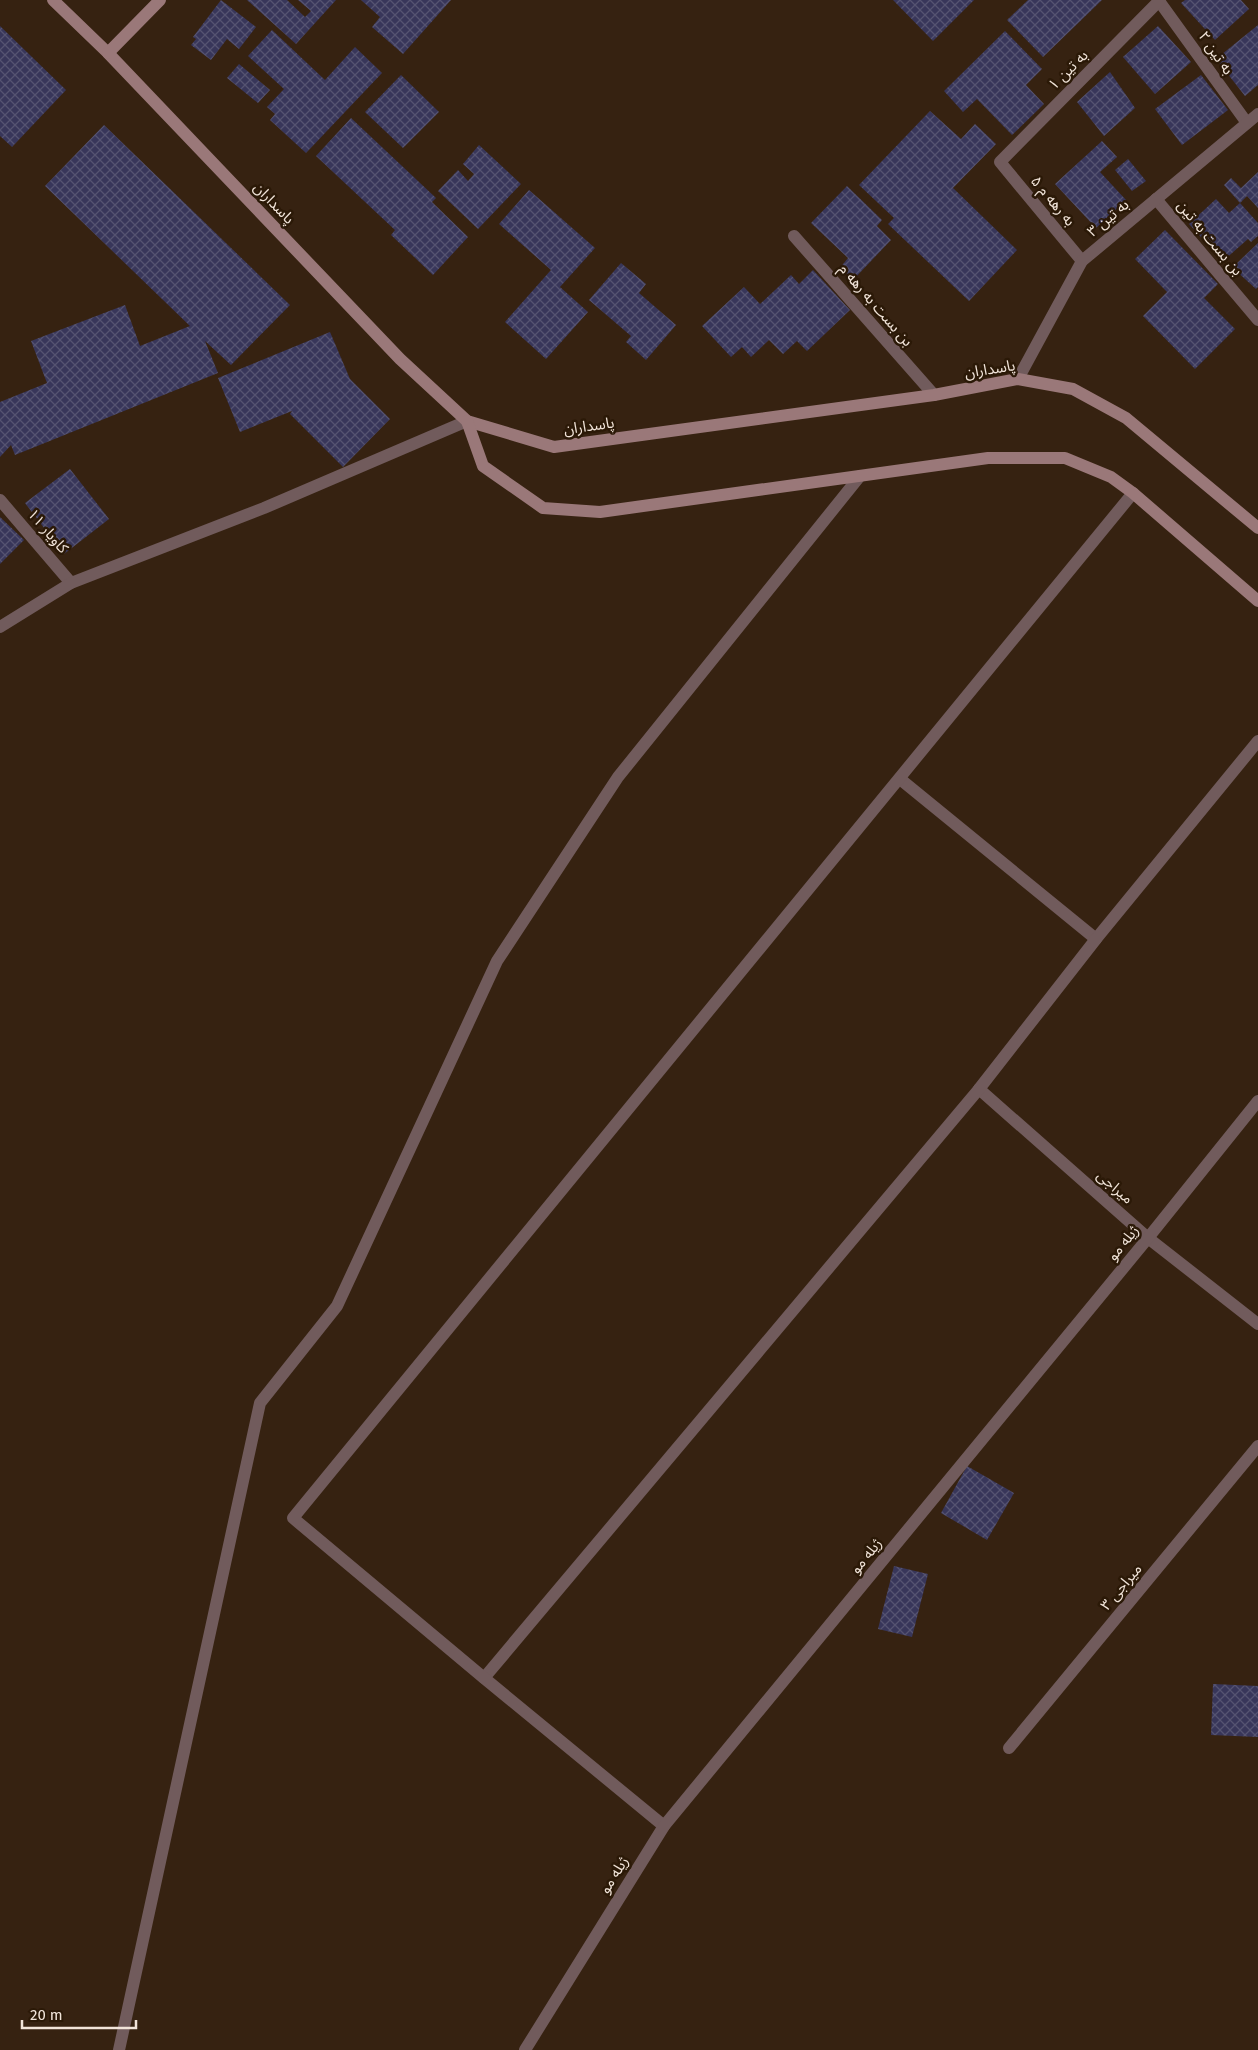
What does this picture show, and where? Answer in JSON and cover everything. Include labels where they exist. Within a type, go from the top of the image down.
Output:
[{"type":"main road","points":[[108,53],[160,0]]},
{"type":"main road","name":"پاسداران","points":[[58,2],[400,359],[467,422],[554,447],[934,395],[1018,379],[1073,389],[1126,418],[1258,528]]},
{"type":"main road","points":[[467,422],[484,466],[543,508],[600,512],[988,458],[1065,458],[1111,477],[1133,493],[1258,600]]},
{"type":"street","name":"به تین ۲","points":[[1160,0],[1246,123]]},
{"type":"street","name":"به تین ۱","points":[[1000,162],[1160,0]]},
{"type":"street","name":"به تین ۳","points":[[1018,379],[1082,261],[1258,114]]},
{"type":"street","name":"به رهه م ۵","points":[[1000,162],[1082,261]]},
{"type":"street","name":"بن بست به تین","points":[[1156,199],[1258,320]]},
{"type":"street","name":"بن بست به رهه م","points":[[794,236],[934,395]]},
{"type":"street","points":[[0,628],[71,583],[264,508],[467,422]]},
{"type":"street","points":[[119,2050],[260,1403],[337,1306],[497,961],[618,777],[860,476]]},
{"type":"street","points":[[664,1826],[293,1518],[1133,493]]},
{"type":"street","name":"کاویار ۱۱","points":[[0,500],[71,583]]},
{"type":"street","points":[[484,1678],[979,1089],[1096,939],[1258,741]]},
{"type":"street","points":[[900,779],[1096,939]]},
{"type":"street","name":"میراجی","points":[[979,1089],[1148,1238],[1258,1324]]},
{"type":"street","name":"ژیله مو","points":[[525,2050],[664,1826],[1148,1238],[1258,1101]]},
{"type":"street","name":"میراجی ۳","points":[[1009,1748],[1258,1446]]},
{"type":"building","points":[[221,0],[256,27],[239,49],[227,39],[211,60],[191,45],[196,39],[193,37]]},
{"type":"building","points":[[247,0],[287,0],[305,17],[311,11],[298,0],[336,0],[296,44]]},
{"type":"building","points":[[361,0],[451,0],[403,54],[372,27],[380,17]]},
{"type":"building","points":[[893,0],[974,0],[933,41]]},
{"type":"building","points":[[1028,0],[1102,0],[1043,57],[1007,20]]},
{"type":"building","points":[[1185,0],[1241,0],[1249,9],[1215,40],[1181,3]]},
{"type":"building","points":[[1258,25],[1258,85],[1245,96],[1216,59]]},
{"type":"building","points":[[0,26],[66,90],[12,147],[0,136]]},
{"type":"building","points":[[1158,26],[1191,62],[1155,94],[1123,57]]},
{"type":"building","points":[[272,30],[325,80],[355,47],[382,73],[306,153],[270,120],[275,114],[267,107],[284,89],[248,56]]},
{"type":"building","points":[[1005,31],[1042,69],[1026,85],[1044,104],[1012,135],[977,99],[963,112],[944,91]]},
{"type":"building","points":[[239,64],[270,90],[258,103],[227,78]]},
{"type":"building","points":[[1110,72],[1135,108],[1104,136],[1077,102]]},
{"type":"building","points":[[401,75],[439,112],[403,148],[365,112]]},
{"type":"building","points":[[1201,75],[1228,110],[1182,145],[1155,109]]},
{"type":"building","points":[[930,111],[961,139],[975,124],[996,144],[953,188],[1017,250],[969,301],[888,224],[894,218],[859,185]]},
{"type":"building","points":[[351,118],[436,198],[432,202],[468,237],[433,275],[391,235],[395,230],[316,156]]},
{"type":"building","points":[[104,125],[290,305],[231,365],[205,341],[218,373],[15,455],[11,445],[0,457],[0,402],[47,383],[31,341],[125,305],[140,346],[190,326],[45,186]]},
{"type":"building","points":[[1102,141],[1117,157],[1100,172],[1126,200],[1096,228],[1055,184]]},
{"type":"building","points":[[479,145],[521,184],[478,229],[438,191],[458,170],[468,181],[474,174],[463,164]]},
{"type":"building","points":[[1128,159],[1146,181],[1132,191],[1115,170]]},
{"type":"building","points":[[1258,172],[1258,208],[1247,196],[1240,203],[1224,185],[1231,178],[1241,188]]},
{"type":"building","points":[[847,186],[882,220],[877,226],[891,240],[853,280],[840,268],[848,258],[811,223]]},
{"type":"building","points":[[529,190],[595,248],[560,287],[588,312],[546,359],[505,322],[551,270],[499,224]]},
{"type":"building","points":[[1216,199],[1229,213],[1240,203],[1258,223],[1258,236],[1251,242],[1248,239],[1223,261],[1189,224]]},
{"type":"building","points":[[1165,230],[1218,284],[1204,298],[1235,329],[1195,369],[1143,316],[1167,292],[1135,259]]},
{"type":"building","points":[[1258,243],[1258,287],[1256,289],[1234,269],[1234,266]]},
{"type":"building","points":[[621,263],[646,284],[639,293],[676,325],[646,360],[626,342],[631,336],[589,300]]},
{"type":"building","points":[[813,270],[850,310],[807,351],[797,341],[783,354],[769,340],[751,357],[742,347],[731,357],[702,326],[744,287],[760,304],[791,275],[799,284]]},
{"type":"building","points":[[330,332],[350,379],[390,419],[343,467],[290,414],[292,411],[240,432],[218,378]]},
{"type":"building","points":[[70,469],[109,519],[64,554],[25,503]]},
{"type":"building","points":[[0,517],[24,540],[0,564]]},
{"type":"building","points":[[967,1466],[1014,1493],[987,1540],[941,1513]]},
{"type":"building","points":[[894,1566],[928,1574],[912,1637],[878,1629]]},
{"type":"building","points":[[1213,1684],[1258,1686],[1258,1737],[1211,1735]]}]
